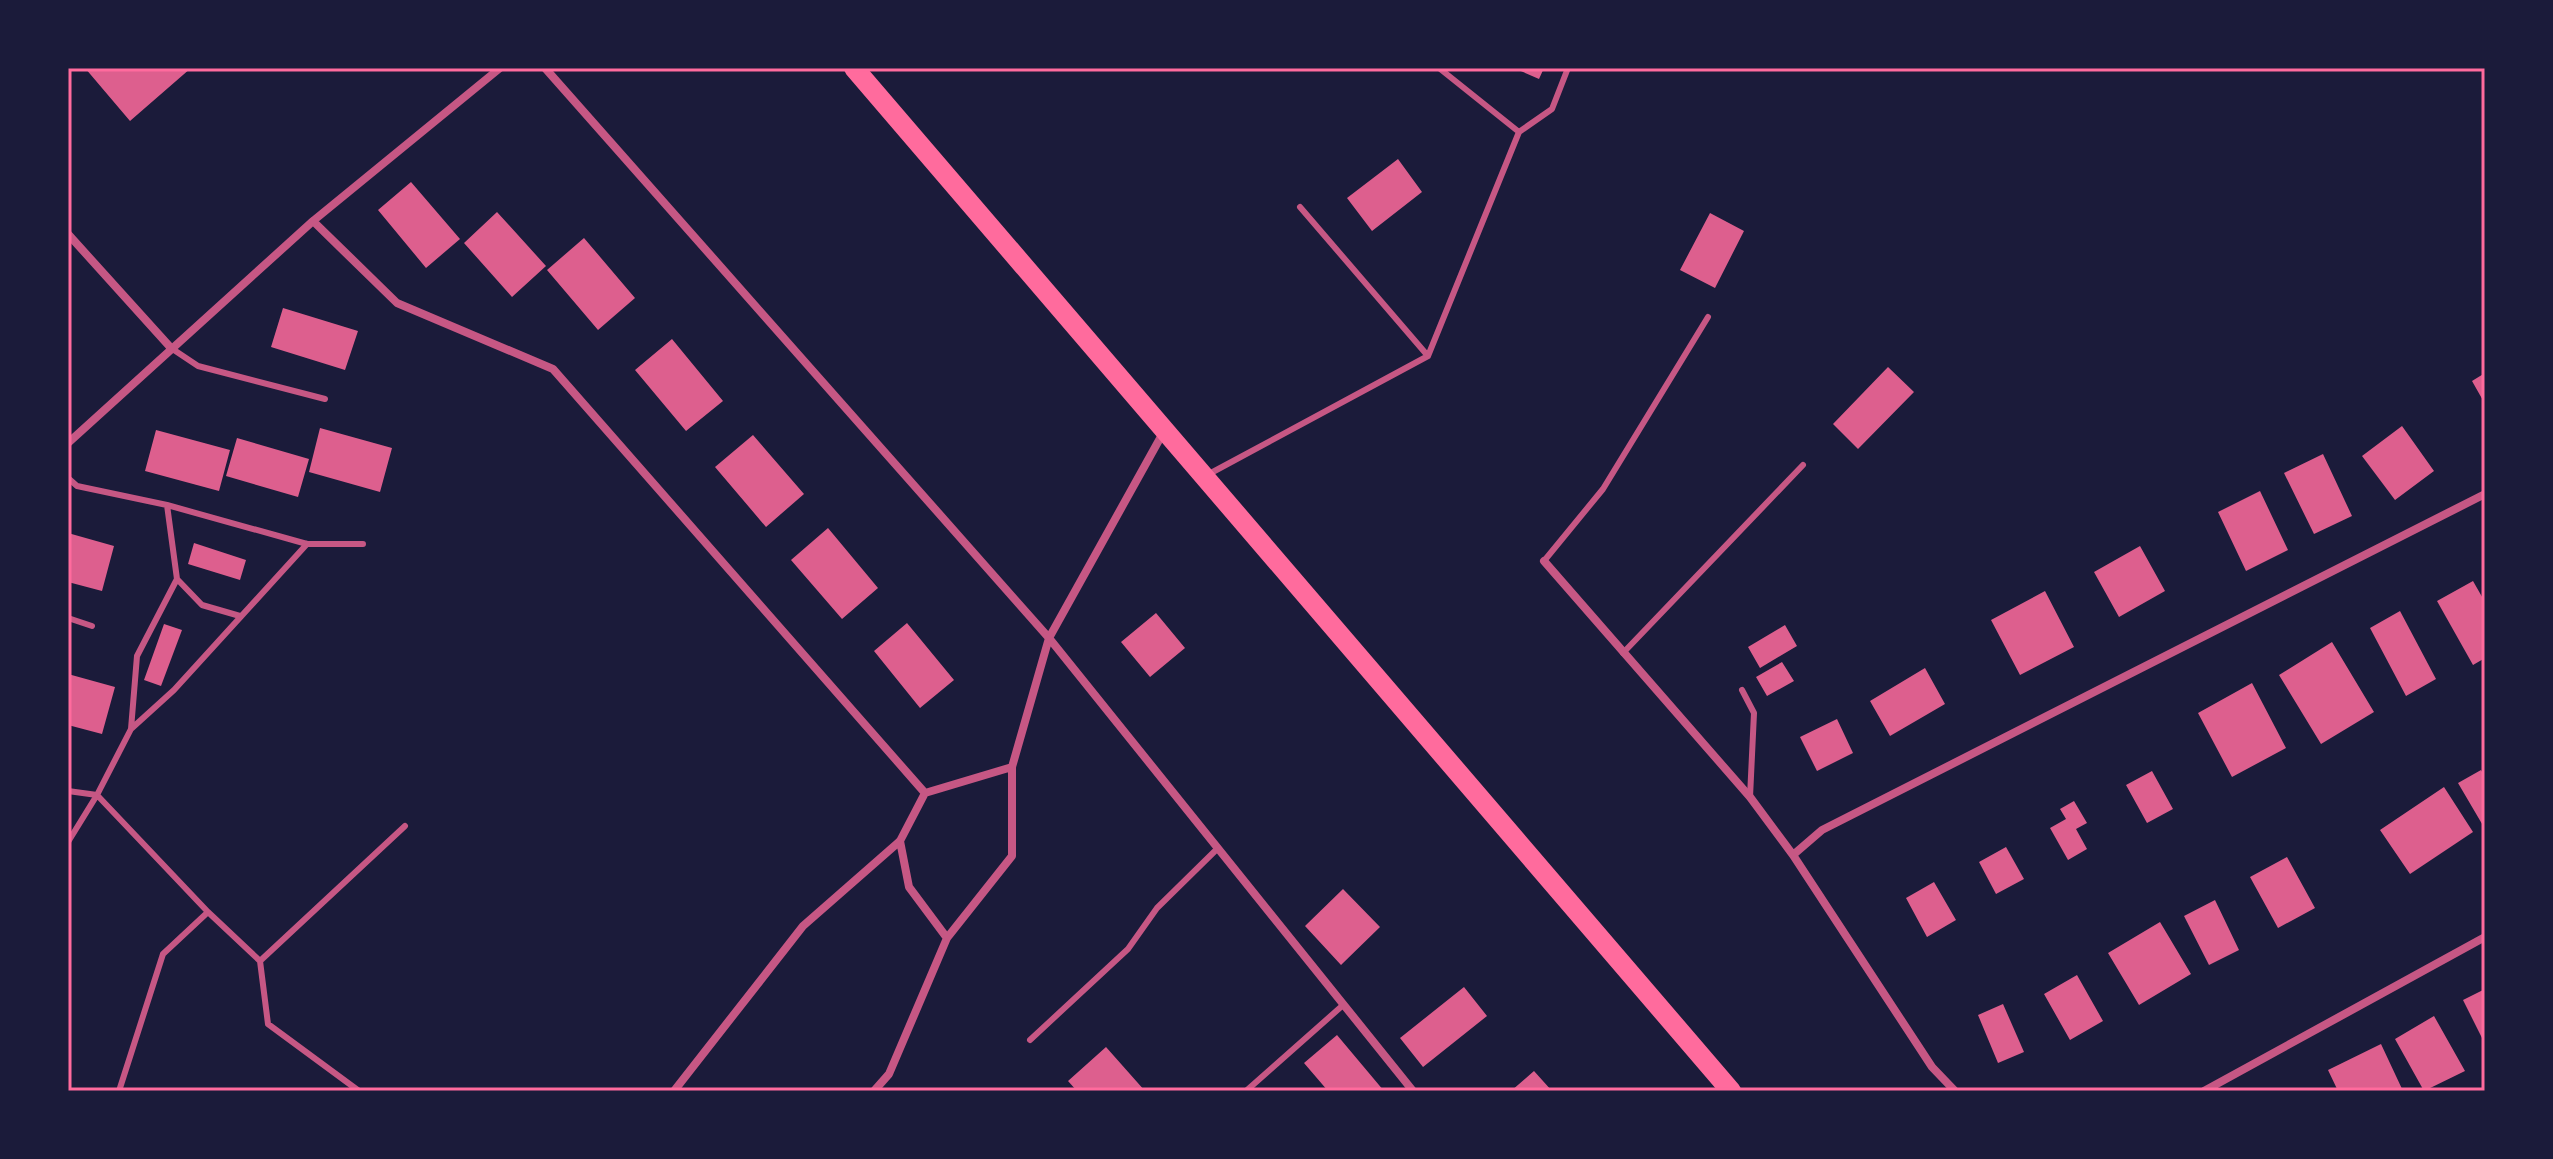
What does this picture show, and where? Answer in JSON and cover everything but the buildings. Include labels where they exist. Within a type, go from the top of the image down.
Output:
[{"type":"main road","points":[[854,68],[1731,1091]]},
{"type":"street","points":[[68,443],[313,221],[500,68]]},
{"type":"street","points":[[545,68],[1049,638],[1413,1091]]},
{"type":"street","points":[[313,221],[397,303],[553,369],[925,793]]},
{"type":"street","points":[[68,234],[171,348]]},
{"type":"street","points":[[874,1091],[889,1074],[947,938],[1012,856],[1012,767],[1049,638],[1165,428]]},
{"type":"street","points":[[1793,855],[1822,830],[2485,494]]},
{"type":"street","points":[[1544,561],[1750,797],[1793,855],[1932,1067],[1955,1091]]},
{"type":"street","points":[[674,1091],[803,926],[900,841],[925,793],[1012,767]]},
{"type":"street","points":[[900,841],[909,887],[947,938]]},
{"type":"street","points":[[2204,1091],[2485,937]]},
{"type":"lane","points":[[1439,68],[1519,132]]},
{"type":"lane","points":[[1206,476],[1428,356],[1519,132],[1552,109],[1568,68]]},
{"type":"lane","points":[[1300,207],[1428,356]]},
{"type":"lane","points":[[1544,561],[1603,489],[1708,317]]},
{"type":"lane","points":[[171,348],[198,366],[325,399]]},
{"type":"lane","points":[[1623,653],[1803,465]]},
{"type":"lane","points":[[68,478],[77,486],[167,505],[307,544],[363,544]]},
{"type":"lane","points":[[131,729],[137,656],[177,579],[167,505]]},
{"type":"lane","points":[[68,842],[97,795],[131,729],[174,690],[307,544]]},
{"type":"lane","points":[[177,579],[202,605],[240,616]]},
{"type":"lane","points":[[68,618],[92,626]]},
{"type":"lane","points":[[1742,690],[1754,713],[1750,797]]},
{"type":"lane","points":[[68,791],[97,795],[208,912],[260,961],[268,1024],[359,1091]]},
{"type":"lane","points":[[260,961],[405,826]]},
{"type":"lane","points":[[1030,1040],[1128,949],[1157,908],[1217,849]]},
{"type":"lane","points":[[119,1091],[163,954],[208,912]]},
{"type":"lane","points":[[1246,1091],[1342,1006]]}]
